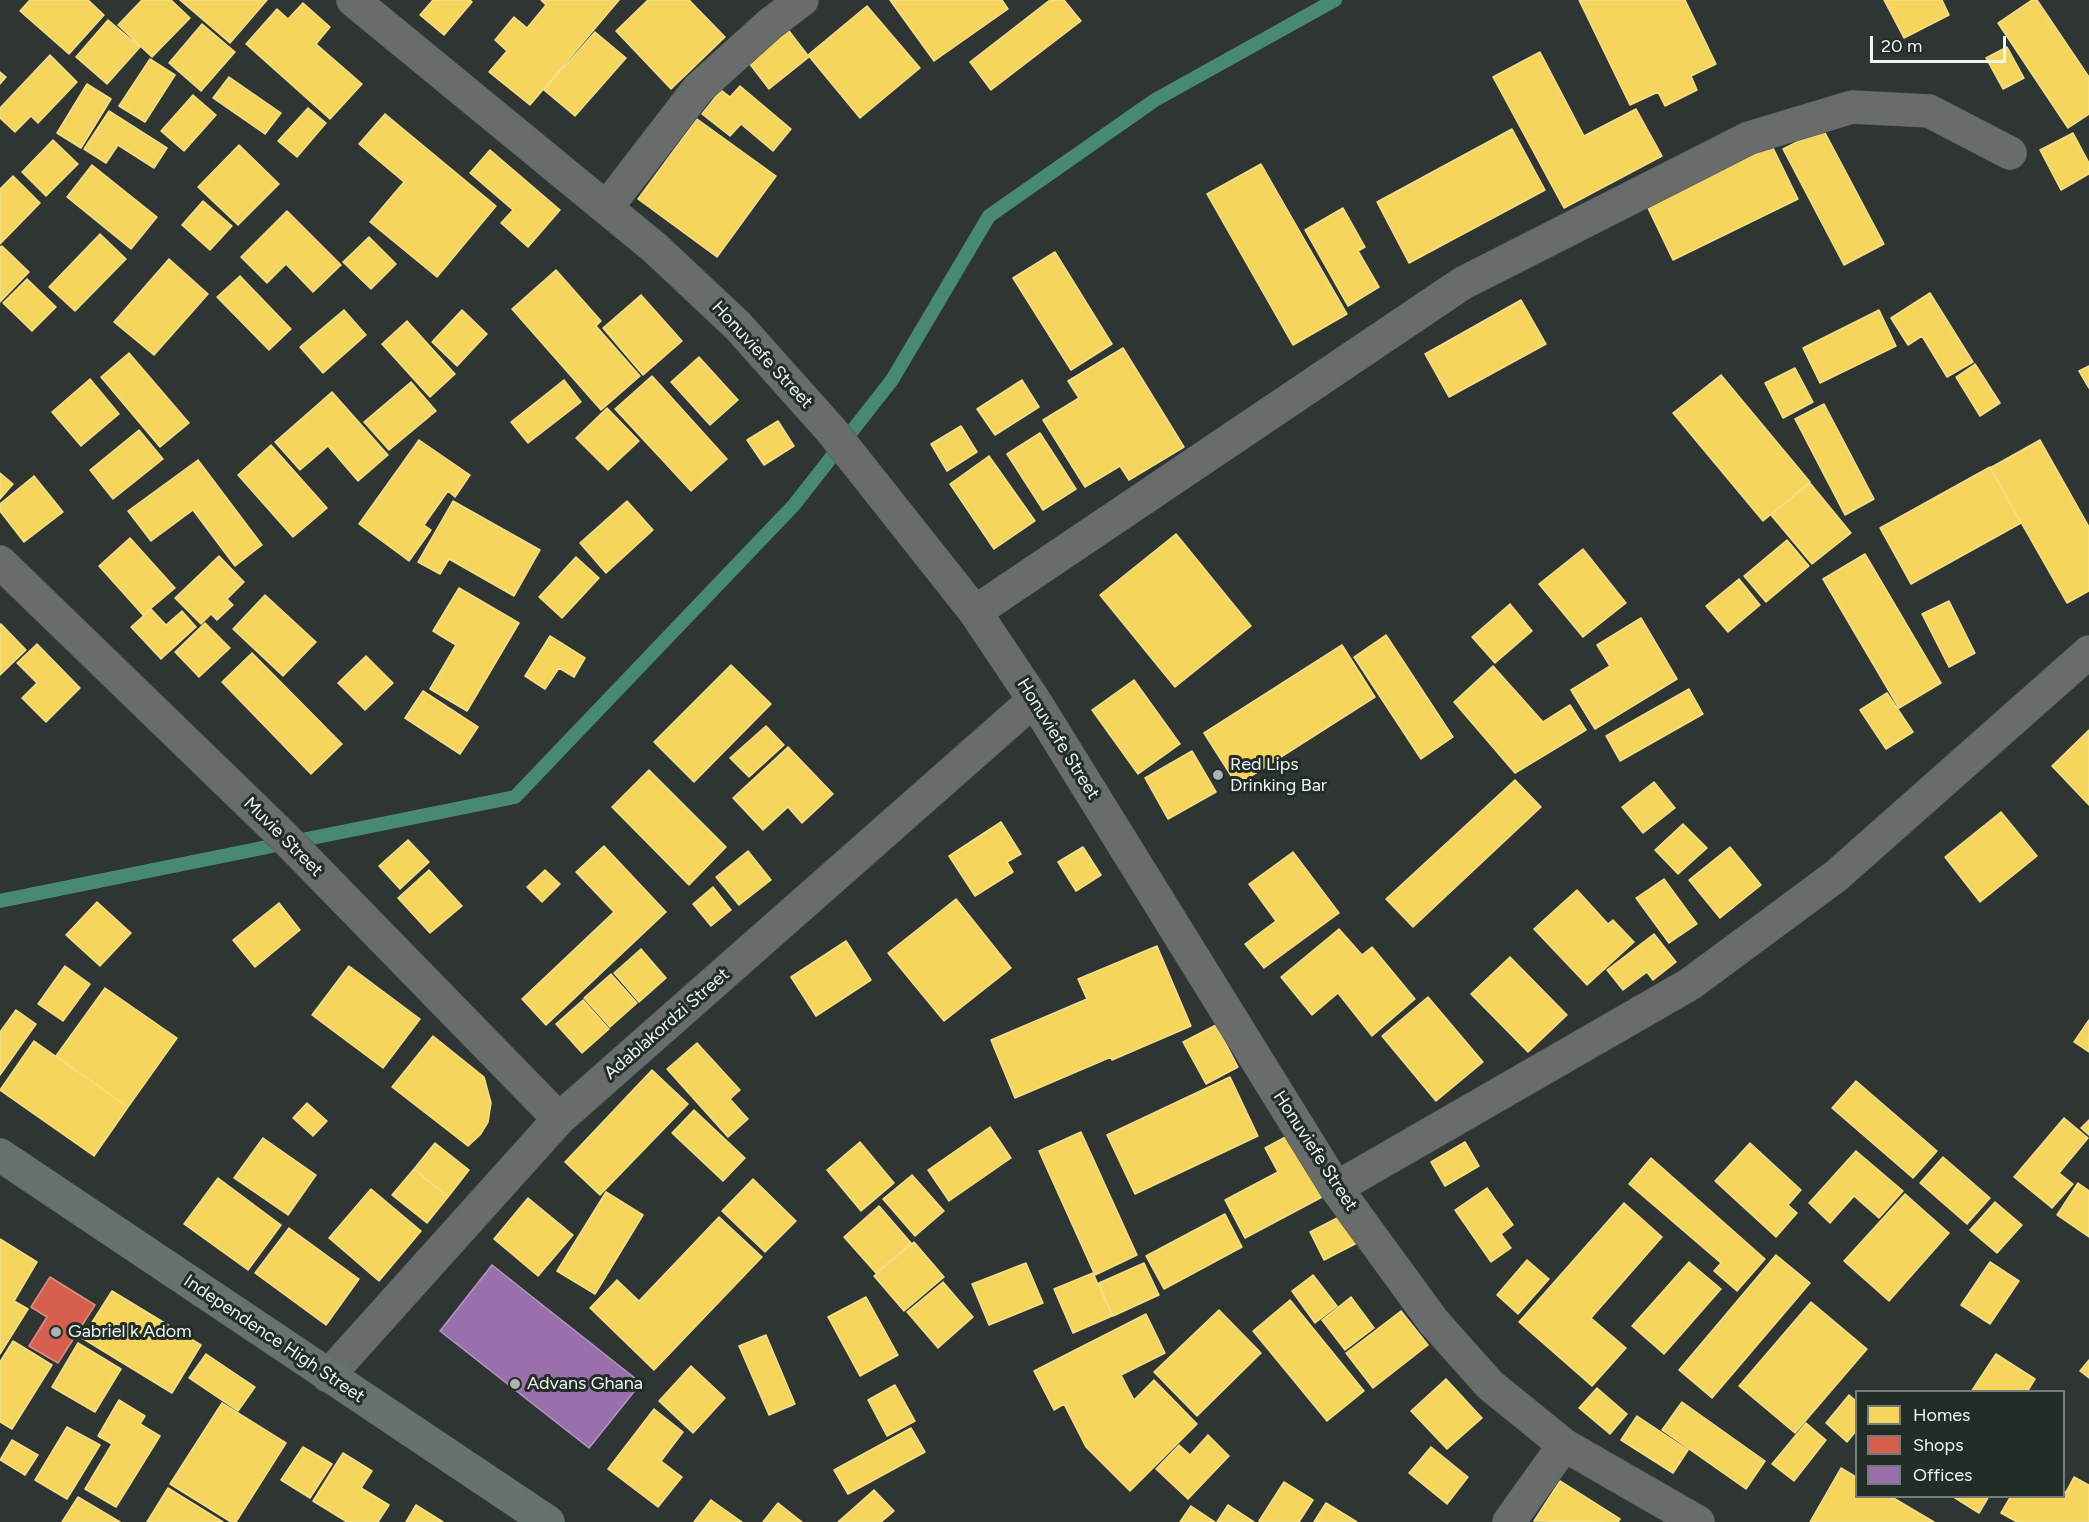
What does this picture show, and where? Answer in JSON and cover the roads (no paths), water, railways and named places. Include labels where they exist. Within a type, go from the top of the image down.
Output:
[{"type":"main road","name":"Independence High Street","points":[[0,1155],[548,1522]]},
{"type":"street","name":"Honuviefe Street","points":[[352,0],[655,248],[738,326],[830,429],[975,612],[1034,700],[1336,1188],[1433,1321],[1490,1385],[1564,1445],[1698,1522]]},
{"type":"street","points":[[607,207],[698,89],[770,24],[802,0]]},
{"type":"street","points":[[975,612],[1463,283],[1749,138],[1852,107],[1929,111],[2010,153]]},
{"type":"street","name":"Muvie Street","points":[[0,562],[294,847],[559,1119]]},
{"type":"street","points":[[1336,1188],[1690,984],[1836,876],[2089,652]]},
{"type":"street","name":"Adablakordzi Street","points":[[328,1376],[559,1119],[1034,700]]},
{"type":"street","points":[[1509,1522],[1564,1445]]},
{"type":"waterway","points":[[0,901],[515,797],[794,505],[892,380],[989,216],[1155,100],[1335,0]]},
{"type":"place","name":"Red Lips Drinking Bar","points":[[1218,775]]},
{"type":"place","name":"Gabriel k Adom","points":[[56,1332]]},
{"type":"place","name":"Advans Ghana","points":[[515,1384]]}]
